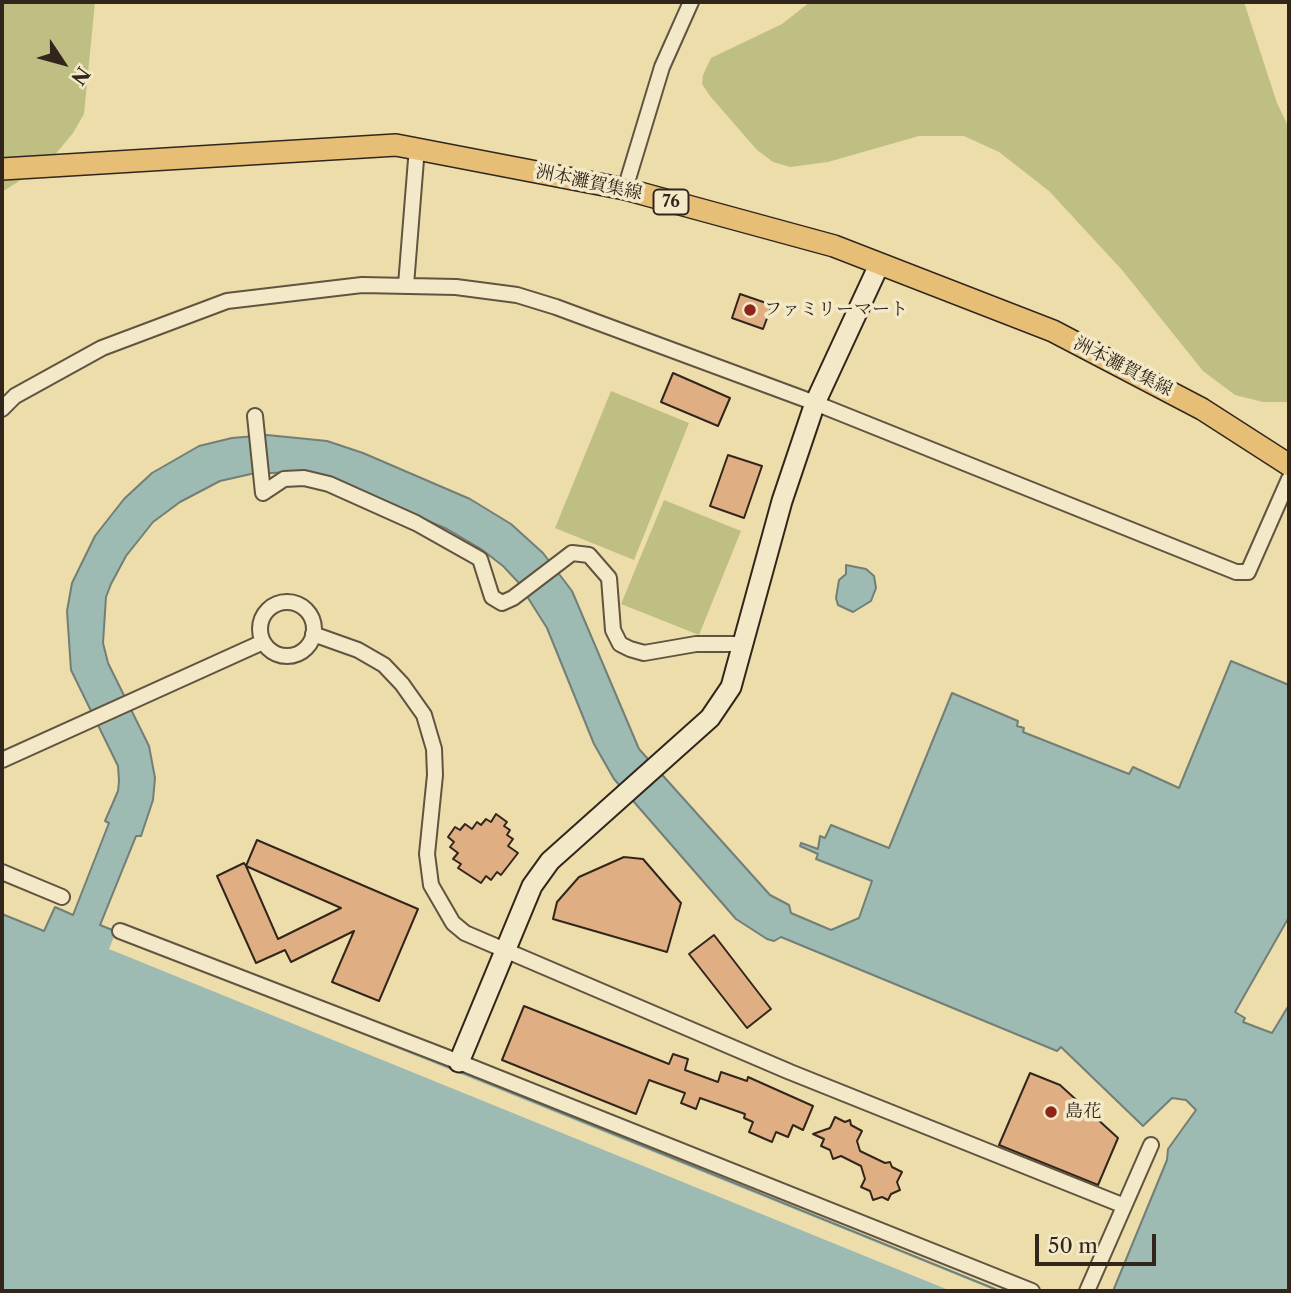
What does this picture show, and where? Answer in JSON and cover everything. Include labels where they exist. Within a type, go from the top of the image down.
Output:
[{"type":"main road","name":"洲本灘賀集線","points":[[2,169],[396,145],[625,189],[834,246],[1053,331],[1202,408],[1289,465]]},
{"type":"street","points":[[625,189],[662,67],[691,2]]},
{"type":"street","points":[[406,285],[417,147]]},
{"type":"street","points":[[459,1062],[532,886],[550,861],[615,800],[710,718],[731,687],[764,563],[816,402],[879,265]]},
{"type":"street","points":[[2,409],[8,394],[102,348],[215,304],[314,289],[406,285],[456,287],[517,295],[543,303],[816,402],[1236,572],[1248,572],[1289,479]]},
{"type":"street","points":[[255,416],[263,493],[284,479],[304,478],[329,484],[391,512],[480,559],[492,597],[502,603],[513,598],[572,553],[589,555],[609,578],[613,630],[620,644],[630,649],[644,653],[696,644],[744,644]]},
{"type":"street","points":[[288,602],[303,608],[313,622],[313,634],[308,646],[294,655],[276,654],[263,642],[260,624],[270,608],[288,602]]},
{"type":"street","points":[[313,634],[358,650],[384,665],[424,715],[432,741],[435,775],[427,853],[432,885],[453,923],[478,940],[790,1072],[1122,1205]]},
{"type":"street","points":[[2,760],[263,642]]},
{"type":"street","points":[[2,872],[62,897]]},
{"type":"street","points":[[120,931],[459,1062],[1032,1291]]},
{"type":"street","points":[[1087,1291],[1122,1205],[1151,1145]]},
{"type":"green space","points":[[2,2],[95,2],[84,114],[73,133],[49,162],[2,192]]},
{"type":"green space","points":[[810,2],[1244,2],[1277,103],[1289,128],[1289,402],[1263,402],[1235,395],[1203,371],[1122,270],[1049,191],[999,152],[964,136],[919,136],[828,162],[790,167],[773,162],[757,150],[710,96],[702,84],[703,75],[711,58],[782,24]]},
{"type":"green space","points":[[611,391],[689,423],[634,560],[555,528]]},
{"type":"green space","points":[[664,500],[741,531],[699,635],[621,604]]},
{"type":"water","points":[[267,435],[327,441],[363,453],[470,499],[511,524],[543,553],[572,591],[639,749],[770,895],[789,905],[791,913],[831,930],[859,918],[872,881],[816,859],[818,854],[800,846],[801,843],[818,849],[820,836],[825,838],[831,825],[889,848],[952,693],[1018,721],[1017,726],[1024,728],[1023,732],[1129,774],[1133,767],[1179,788],[1231,661],[1289,685],[1289,917],[1235,1012],[1245,1018],[1243,1022],[1272,1033],[1289,1005],[1289,1291],[1113,1291],[1167,1160],[1168,1149],[1196,1110],[1186,1100],[1172,1098],[1143,1126],[1061,1047],[1057,1051],[781,937],[774,941],[767,939],[736,919],[614,779],[594,744],[547,628],[518,582],[503,566],[447,529],[398,508],[293,472],[251,474],[220,481],[180,502],[153,522],[126,556],[111,584],[106,597],[103,643],[108,663],[149,746],[155,778],[153,800],[141,836],[136,836],[100,925],[1000,1291],[2,1291],[2,914],[44,931],[55,907],[73,915],[109,823],[105,821],[118,791],[119,781],[118,766],[71,670],[67,611],[72,583],[95,536],[124,499],[152,473],[199,446],[232,438]]},
{"type":"water","points":[[846,565],[866,569],[874,576],[876,588],[871,601],[853,612],[838,605],[836,598],[839,580],[846,574]]},
{"type":"pier","points":[[115,934],[996,1291],[951,1291],[109,949]]},
{"type":"building","points":[[740,294],[772,305],[763,329],[732,318]]},
{"type":"building","points":[[673,373],[730,398],[718,426],[661,402]]},
{"type":"building","points":[[728,455],[762,466],[744,518],[710,506]]},
{"type":"building","points":[[496,814],[507,822],[504,826],[510,830],[507,835],[513,839],[508,846],[518,853],[501,875],[497,872],[491,880],[486,876],[481,883],[458,868],[461,864],[453,859],[458,853],[450,847],[454,842],[448,837],[455,827],[460,830],[465,824],[472,829],[477,822],[481,825],[486,819],[491,822]]},
{"type":"building","points":[[257,840],[418,909],[379,1001],[332,982],[354,931],[291,962],[285,950],[256,963],[217,876],[244,863],[246,866]],"holes":[[[246,866],[341,908],[278,939]]]},
{"type":"building","points":[[624,857],[643,859],[681,903],[667,952],[553,919],[557,902],[579,877]]},
{"type":"building","points":[[714,935],[771,1009],[747,1028],[689,954]]},
{"type":"building","points":[[524,1006],[669,1064],[673,1054],[688,1059],[685,1070],[718,1082],[721,1072],[747,1081],[748,1077],[813,1106],[803,1130],[793,1125],[788,1137],[776,1132],[772,1142],[749,1132],[753,1122],[744,1118],[745,1114],[700,1098],[696,1109],[681,1103],[685,1093],[649,1080],[636,1114],[502,1060]]},
{"type":"building","name":"島花","points":[[1030,1073],[1060,1085],[1118,1138],[1098,1185],[999,1145]]},
{"type":"building","points":[[835,1117],[845,1122],[850,1120],[851,1125],[862,1131],[857,1141],[860,1151],[885,1163],[890,1162],[892,1167],[902,1172],[897,1182],[900,1190],[891,1194],[888,1200],[882,1197],[873,1200],[870,1191],[861,1187],[865,1179],[861,1166],[841,1156],[833,1159],[830,1150],[821,1146],[824,1139],[813,1134],[830,1128]]},
{"type":"place","name":"ファミリーマート","points":[[750,310]]},
{"type":"place","name":"島花","points":[[1051,1112]]}]
